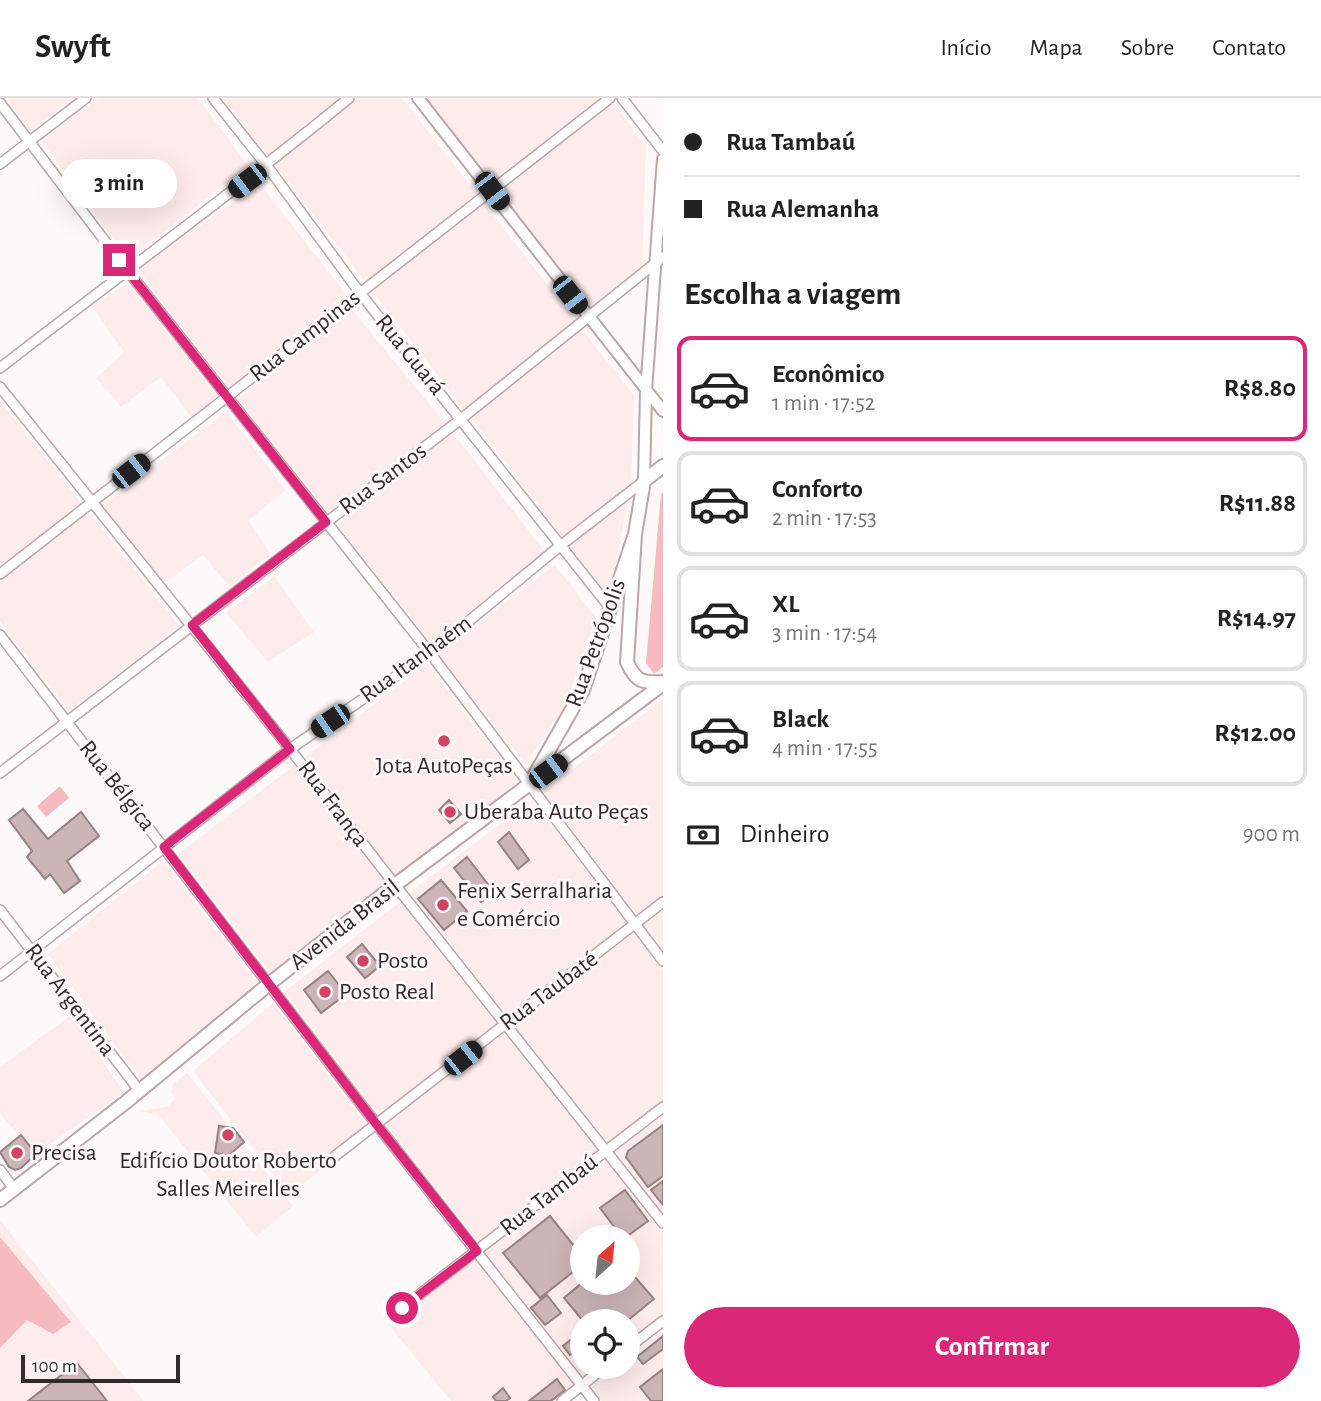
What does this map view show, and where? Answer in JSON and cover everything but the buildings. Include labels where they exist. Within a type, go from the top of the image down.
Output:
[{"type":"main road","name":"Rua Itanhaém","points":[[644,481],[663,466]]},
{"type":"main road","name":"Rua Petrópolis","points":[[644,481],[635,534],[627,662],[634,676],[645,682],[663,683]]},
{"type":"main road","name":"Rua Petrópolis","points":[[529,786],[583,690],[635,534]]},
{"type":"main road","name":"Avenida Brasil","points":[[0,1200],[269,984],[663,683]]},
{"type":"street","points":[[0,164],[86,98]]},
{"type":"street","name":"Rua Guará","points":[[213,98],[267,166],[360,293],[611,609]]},
{"type":"street","points":[[0,368],[267,166],[349,98]]},
{"type":"street","points":[[418,98],[663,411]]},
{"type":"street","name":"Rua Campinas","points":[[0,574],[610,98]]},
{"type":"street","points":[[622,98],[663,150]]},
{"type":"street","points":[[0,103],[127,270],[430,653],[663,961]]},
{"type":"street","name":"Rua Petrópolis","points":[[644,481],[646,391],[660,260],[663,159]]},
{"type":"street","name":"Rua Santos","points":[[0,773],[461,419],[660,260]]},
{"type":"street","name":"Rua França","points":[[0,387],[192,625],[663,1223]]},
{"type":"street","name":"Rua Itanhaém","points":[[0,976],[290,749],[430,653],[559,546],[644,481]]},
{"type":"street","name":"Rua Bélgica","points":[[0,635],[377,1125],[594,1401]]},
{"type":"street","name":"Rua Taubaté","points":[[335,1156],[636,926],[663,902]]},
{"type":"street","name":"Rua Argentina","points":[[0,909],[139,1090]]},
{"type":"street","name":"Rua Tambaú","points":[[402,1308],[663,1107]]},
{"type":"street","points":[[0,1170],[14,1189]]},
{"type":"street","points":[[640,1339],[663,1321]]},
{"type":"street","points":[[562,1401],[590,1379]]},
{"type":"shaded area","points":[[7,98],[72,98],[31,131]]},
{"type":"shaded area","points":[[98,98],[198,98],[248,166],[128,260],[42,141]]},
{"type":"shaded area","points":[[223,98],[402,98],[634,396],[631,486],[609,596]]},
{"type":"shaded area","points":[[426,98],[609,98],[646,146],[642,266],[590,309]]},
{"type":"shaded area","points":[[260,184],[346,294],[230,389],[137,269]]},
{"type":"shaded area","points":[[128,283],[217,396],[192,418],[161,377],[121,407],[96,378],[124,352],[92,307]]},
{"type":"shaded area","points":[[352,310],[445,423],[327,514],[238,399]]},
{"type":"shaded area","points":[[0,401],[179,626],[69,711],[0,621]]},
{"type":"shaded area","points":[[226,412],[286,490],[248,520],[271,554],[230,587],[203,555],[161,586],[98,508]]},
{"type":"shaded area","points":[[453,433],[545,552],[431,642],[338,525]]},
{"type":"shaded area","points":[[663,492],[663,667],[654,674],[646,663]]},
{"type":"shaded area","points":[[555,565],[596,618],[564,708],[526,764],[437,654]]},
{"type":"shaded area","points":[[274,576],[314,632],[268,662],[226,613]]},
{"type":"shaded area","points":[[427,664],[518,782],[271,974],[178,854]]},
{"type":"shaded area","points":[[663,699],[663,948],[543,792]]},
{"type":"shaded area","points":[[60,786],[69,798],[46,817],[37,806]]},
{"type":"shaded area","points":[[532,800],[663,971],[663,1212],[410,892]]},
{"type":"shaded area","points":[[163,861],[257,984],[142,1081],[48,954]]},
{"type":"shaded area","points":[[400,902],[663,1234],[663,1314],[640,1332],[640,1309],[570,1309],[570,1361],[284,992]]},
{"type":"shaded area","points":[[273,1003],[370,1130],[289,1195],[193,1071]]},
{"type":"shaded area","points":[[70,1016],[124,1092],[36,1154],[0,1114],[0,1067]]},
{"type":"shaded area","points":[[187,1073],[293,1206],[256,1237],[158,1114],[139,1111],[167,1107],[175,1099],[171,1091],[173,1084]]},
{"type":"shaded area","points":[[0,1220],[144,1401],[0,1401]]},
{"type":"shaded area","points":[[0,1237],[71,1322],[53,1334],[27,1320],[0,1348]]},
{"type":"shaded area","points":[[476,1259],[575,1385],[554,1401],[451,1401],[388,1324]]},
{"type":"shaded area","points":[[663,1330],[663,1401],[602,1401],[591,1387],[601,1379],[640,1379],[640,1348]]},
{"type":"place","name":"Jota AutoPeças","points":[[444,741]]},
{"type":"place","name":"Uberaba Auto Peças","points":[[450,812]]},
{"type":"place","name":"Fenix Serralharia e Comércio","points":[[443,905]]},
{"type":"place","name":"Posto","points":[[363,961]]},
{"type":"place","name":"Posto Real","points":[[325,992]]},
{"type":"place","name":"Edifício Doutor Roberto Salles Meirelles","points":[[228,1135]]},
{"type":"place","name":"Precisa","points":[[17,1153]]},
{"type":"route","points":[[119,260],[326,522],[192,625],[290,749],[164,847],[477,1251],[402,1308]]}]
